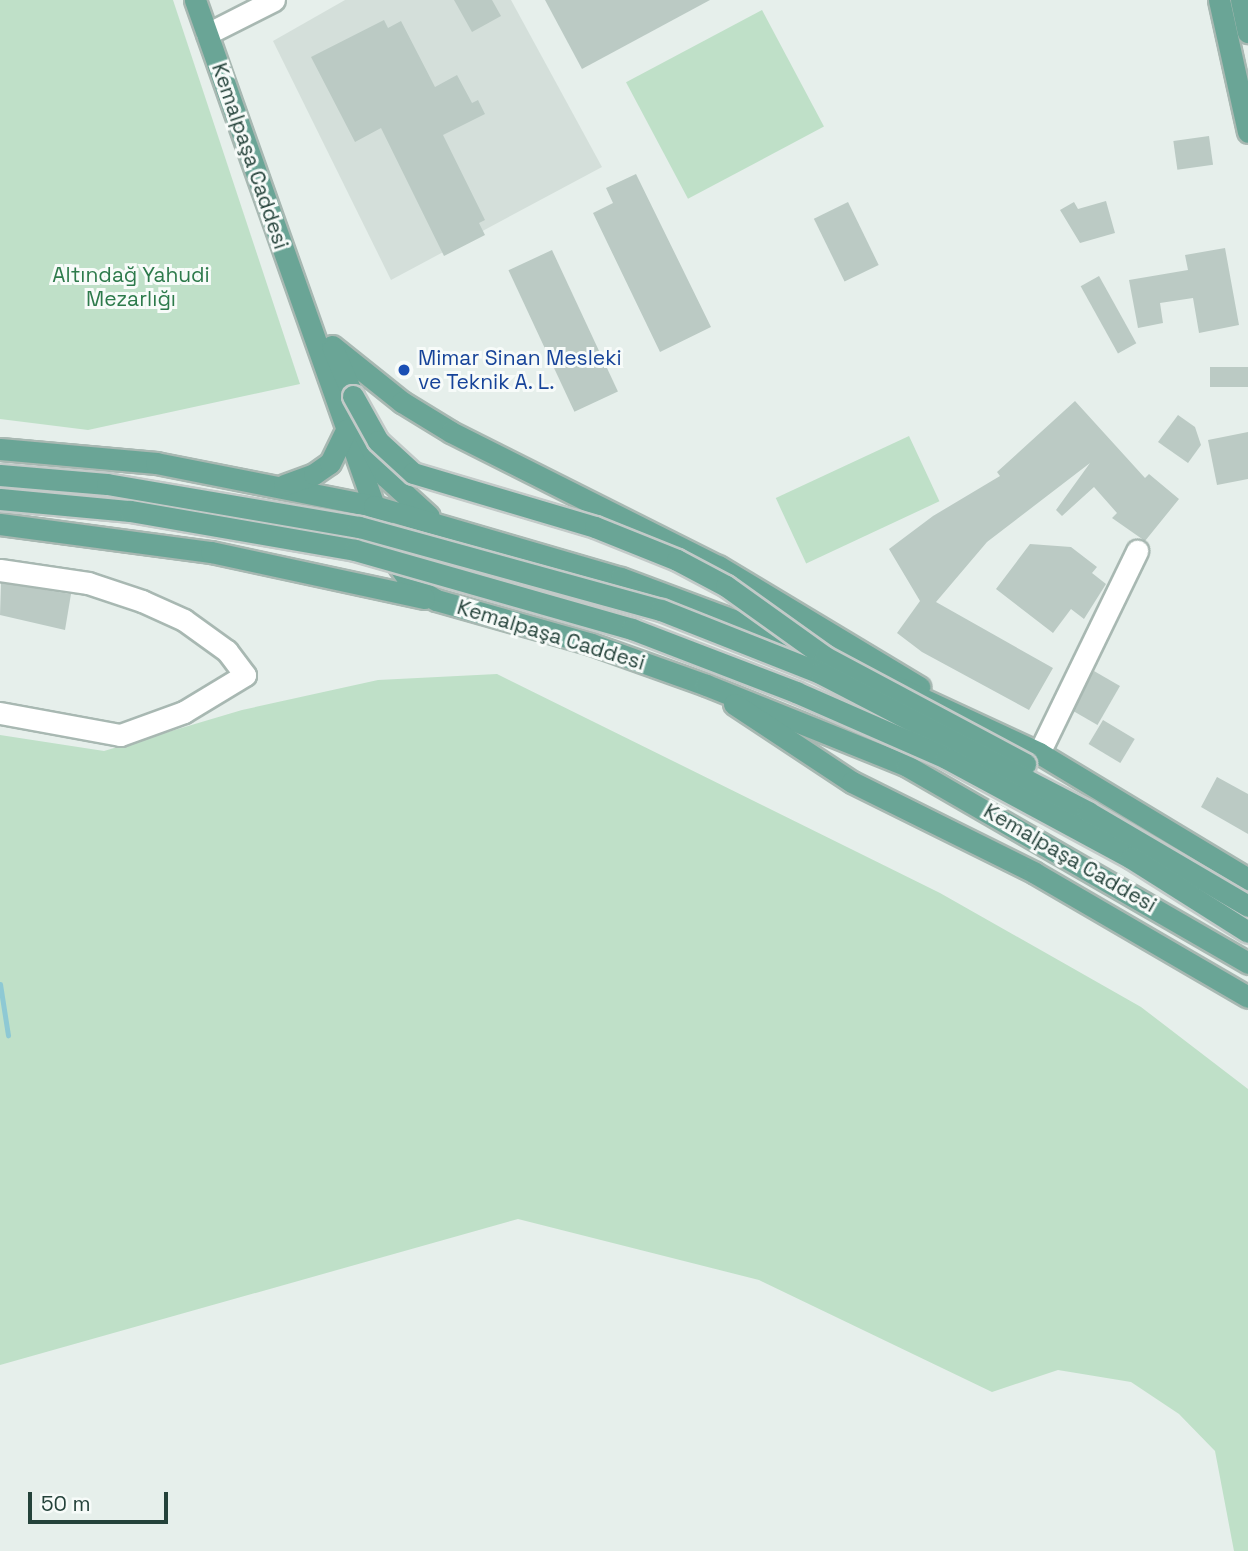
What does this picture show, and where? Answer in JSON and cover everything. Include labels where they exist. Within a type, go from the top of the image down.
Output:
[{"type":"main road","name":"Kemalpaşa Caddesi","points":[[195,0],[214,31],[346,430],[374,506],[405,577],[424,596],[591,644],[706,685],[907,766],[1029,833],[1248,963]]},
{"type":"main road","points":[[210,0],[214,31],[340,368],[351,408],[385,476],[409,503],[450,527]]},
{"type":"main road","points":[[1219,0],[1248,132]]},
{"type":"main road","points":[[1241,0],[1248,32]]},
{"type":"main road","points":[[332,346],[402,402],[451,432],[718,566],[965,716]]},
{"type":"main road","points":[[340,368],[378,441],[413,473],[604,531],[697,570],[825,657],[1022,762],[1088,811]]},
{"type":"main road","points":[[283,485],[314,474],[330,463],[346,430]]},
{"type":"main road","points":[[0,449],[156,464],[283,485],[374,506],[621,578],[751,624],[965,716],[1039,753],[1248,879]]},
{"type":"main road","points":[[0,475],[107,484],[359,527],[636,602],[820,673],[1088,811],[1248,906]]},
{"type":"main road","points":[[0,499],[130,511],[355,550],[632,629],[796,692],[946,758],[1131,858],[1248,932]]},
{"type":"main road","points":[[0,524],[211,552],[436,600]]},
{"type":"main road","points":[[591,644],[574,626],[572,602],[586,582],[609,575],[621,578]]},
{"type":"main road","points":[[706,685],[801,752],[903,810],[1035,873],[1248,997]]},
{"type":"main road","points":[[1029,833],[1063,831],[1079,815],[1081,793],[1070,771]]},
{"type":"street","points":[[214,31],[274,0]]},
{"type":"street","points":[[1039,753],[1137,551]]},
{"type":"street","points":[[0,570],[88,583],[142,601],[184,620],[227,652],[245,675],[184,712],[120,735],[0,713]]},
{"type":"shaded area","points":[[345,0],[511,0],[602,167],[391,280],[273,41]]},
{"type":"green space","name":"Altındağ Yahudi Mezarlığı","points":[[0,0],[173,0],[300,384],[88,430],[0,419]]},
{"type":"green space","points":[[762,10],[824,127],[688,199],[626,82]]},
{"type":"green space","points":[[909,436],[939,501],[806,563],[776,498]]},
{"type":"green space","points":[[497,674],[940,893],[1141,1007],[1248,1089],[1248,1551],[1234,1551],[1215,1451],[1179,1414],[1131,1382],[1058,1370],[992,1392],[759,1280],[518,1219],[0,1365],[0,735],[104,751],[242,710],[378,680]]},
{"type":"building","points":[[454,0],[492,0],[501,16],[472,32]]},
{"type":"building","points":[[545,0],[710,0],[582,69]]},
{"type":"building","points":[[384,20],[388,28],[401,21],[435,87],[457,75],[472,103],[478,100],[485,114],[443,135],[485,220],[479,223],[485,235],[444,256],[381,128],[355,142],[311,57]]},
{"type":"building","points":[[1209,136],[1213,165],[1177,170],[1173,141]]},
{"type":"building","points":[[636,174],[711,327],[660,352],[593,213],[613,203],[606,188]]},
{"type":"building","points":[[1106,201],[1115,233],[1080,243],[1060,210],[1074,202],[1078,209]]},
{"type":"building","points":[[848,202],[879,265],[845,282],[814,219]]},
{"type":"building","points":[[1225,248],[1239,325],[1199,333],[1193,298],[1160,303],[1163,323],[1138,328],[1129,280],[1188,270],[1185,255]]},
{"type":"building","points":[[552,250],[618,391],[574,412],[508,270]]},
{"type":"building","points":[[1099,276],[1136,343],[1118,354],[1081,286]]},
{"type":"building","points":[[1210,367],[1248,367],[1248,387],[1210,387]]},
{"type":"building","points":[[1075,401],[1145,478],[1149,474],[1179,499],[1145,541],[1112,518],[1117,513],[1094,487],[1062,516],[1056,510],[1090,463],[987,542],[936,602],[1053,668],[1029,710],[922,652],[897,633],[920,601],[889,549],[933,516],[1000,476],[997,472]]},
{"type":"building","points":[[1178,415],[1195,427],[1201,445],[1188,463],[1158,442]]},
{"type":"building","points":[[1248,432],[1248,479],[1217,485],[1208,440]]},
{"type":"building","points":[[1030,544],[1071,547],[1097,567],[1092,573],[1106,584],[1084,619],[1071,609],[1053,633],[996,589]]},
{"type":"building","points":[[1,583],[71,594],[65,630],[0,615]]},
{"type":"building","points":[[1094,671],[1120,686],[1097,725],[1072,710]]},
{"type":"building","points":[[1103,720],[1135,739],[1120,763],[1089,744]]},
{"type":"building","points":[[1217,777],[1248,794],[1248,834],[1201,807]]},
{"type":"waterway","points":[[0,984],[8,1035]]},
{"type":"place","name":"Mimar Sinan Mesleki ve Teknik A. L.","points":[[404,370]]}]
